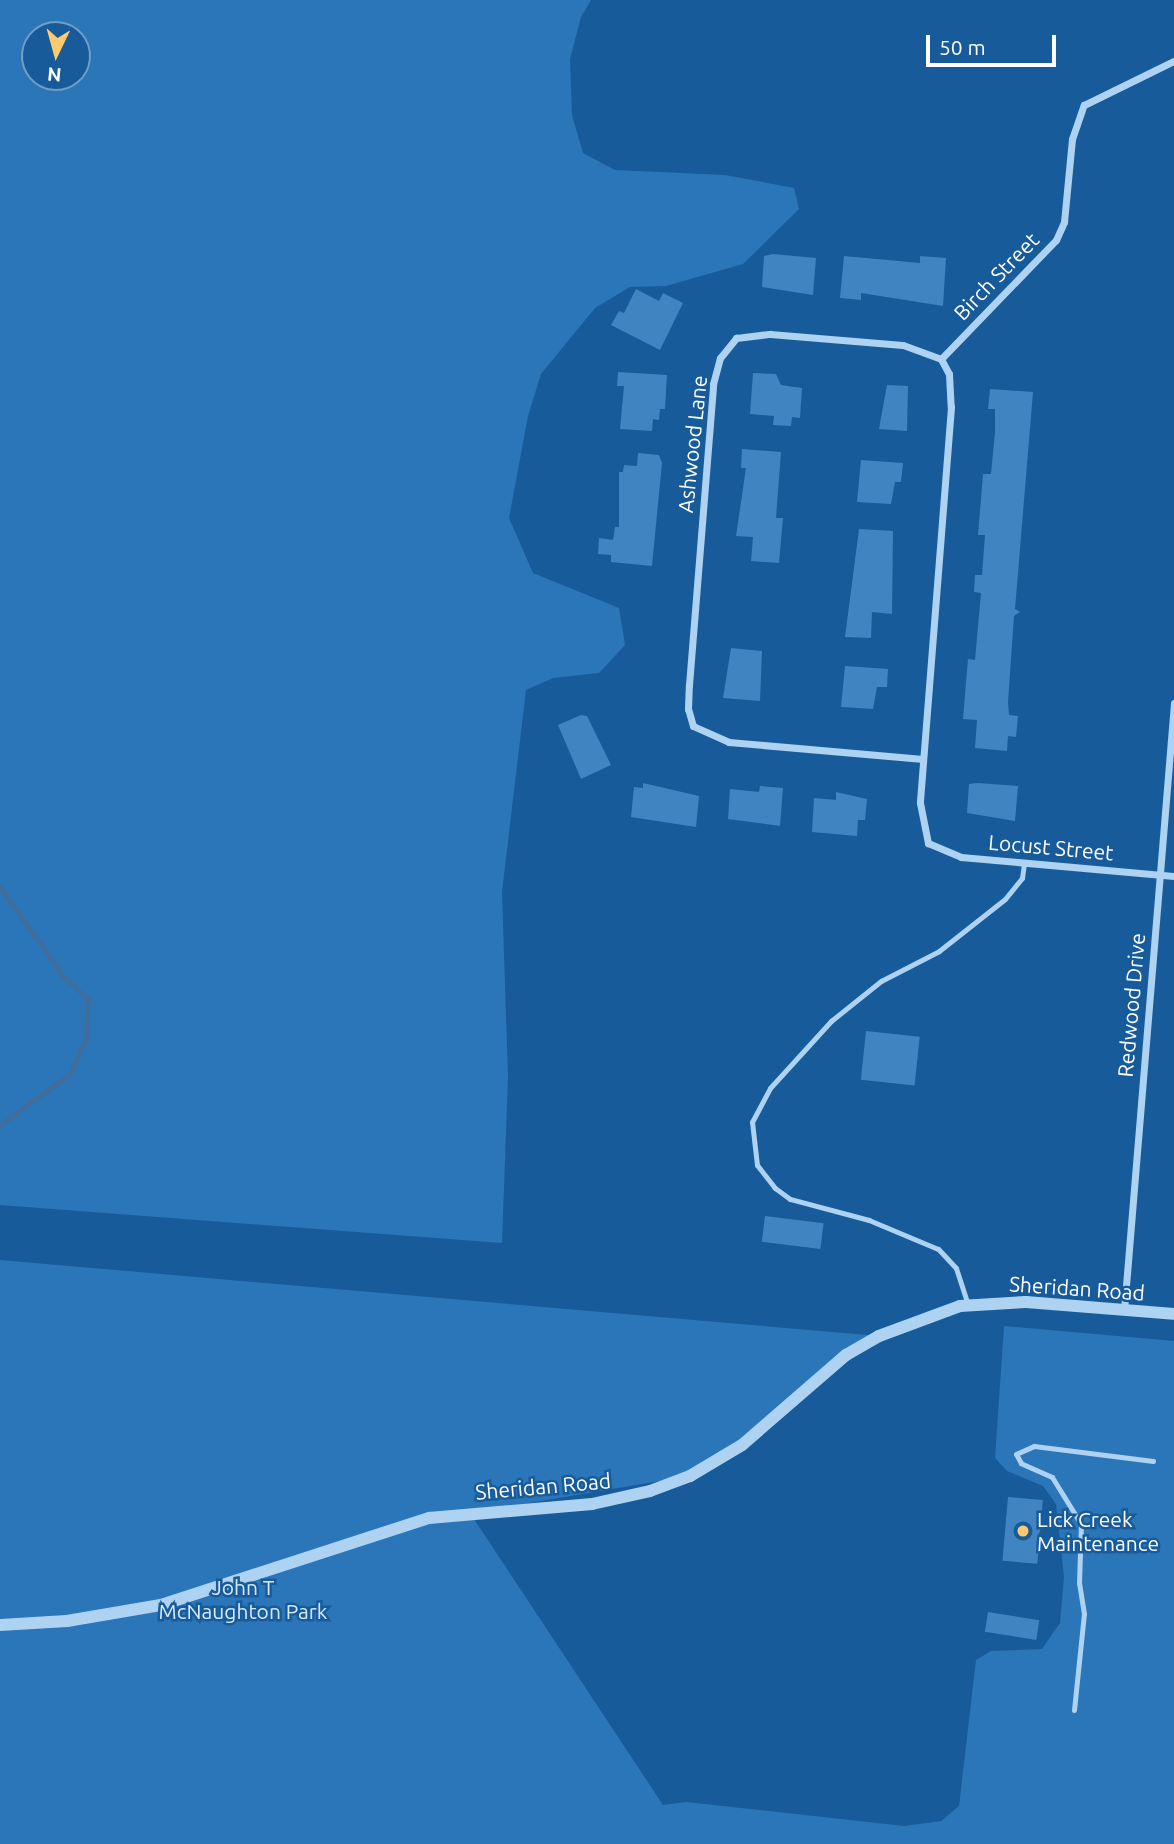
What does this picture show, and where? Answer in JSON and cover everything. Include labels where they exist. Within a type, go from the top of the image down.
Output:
[{"type":"street","name":"Birch Street","points":[[941,359],[1056,240],[1064,222],[1072,139],[1084,105],[1174,61]]},
{"type":"street","name":"Ashwood Lane","points":[[923,759],[716,739],[693,726],[688,698],[713,384],[725,348],[736,338],[770,334],[903,345],[941,359]]},
{"type":"street","points":[[923,759],[951,400],[951,381],[941,359]]},
{"type":"street","name":"Redwood Drive","points":[[1124,1310],[1174,703]]},
{"type":"street","name":"Locust Street","points":[[923,759],[920,814],[928,843],[950,855],[1174,876]]},
{"type":"street","name":"Sheridan Road","points":[[0,1625],[67,1621],[161,1605],[429,1518],[592,1504],[650,1491],[690,1476],[742,1445],[846,1355],[879,1336],[927,1315],[968,1305],[1026,1302],[1174,1314]]},
{"type":"lane","points":[[968,1305],[956,1268],[937,1249],[869,1220],[812,1207],[775,1188],[757,1165],[752,1122],[770,1088],[831,1021],[881,981],[961,935],[1016,888],[1024,863]]},
{"type":"lane","points":[[1074,1710],[1084,1614],[1079,1583],[1081,1524],[1052,1477],[1021,1463],[1016,1454],[1034,1446],[1153,1461]]},
{"type":"green space","points":[[0,0],[591,0],[581,17],[570,59],[572,115],[583,153],[615,170],[725,175],[794,188],[799,209],[743,264],[666,286],[630,287],[595,308],[541,374],[528,416],[509,518],[533,573],[619,608],[625,645],[599,673],[553,678],[526,690],[502,892],[508,1077],[502,1243],[0,1205]]},
{"type":"green space","name":"John T McNaughton Park","points":[[0,1260],[879,1336],[690,1476],[470,1513],[663,1805],[686,1802],[904,1826],[941,1821],[959,1806],[976,1660],[991,1651],[1042,1649],[1060,1623],[1064,1577],[1056,1504],[1043,1486],[1007,1471],[995,1458],[1004,1326],[1174,1341],[1174,1844],[0,1844]]},
{"type":"building","points":[[773,254],[816,258],[813,295],[762,287],[764,256]]},
{"type":"building","points":[[844,256],[920,263],[920,256],[946,258],[943,306],[861,293],[861,300],[840,298]]},
{"type":"building","points":[[636,289],[659,301],[663,293],[683,303],[660,350],[611,325],[619,311],[624,313]]},
{"type":"building","points":[[618,372],[667,375],[665,409],[660,409],[659,420],[653,419],[652,431],[620,429],[624,386],[617,386]]},
{"type":"building","points":[[753,373],[776,374],[781,385],[802,388],[800,418],[792,417],[791,426],[773,425],[774,416],[750,414]]},
{"type":"building","points":[[887,385],[908,386],[907,431],[879,429]]},
{"type":"building","points":[[990,389],[1033,392],[1015,609],[1020,612],[1014,616],[1008,702],[1009,715],[1018,716],[1016,737],[1008,736],[1007,751],[975,748],[977,720],[963,719],[968,659],[975,660],[981,593],[974,592],[975,575],[982,575],[985,535],[978,535],[983,474],[991,474],[995,432],[995,409],[988,409]]},
{"type":"building","points":[[742,449],[781,452],[776,518],[783,518],[779,563],[751,561],[753,537],[736,536],[746,468],[741,468]]},
{"type":"building","points":[[638,453],[659,455],[662,463],[652,566],[611,562],[611,555],[598,554],[599,538],[613,540],[615,527],[619,527],[619,472],[623,472],[624,465],[637,466]]},
{"type":"building","points":[[861,460],[903,463],[901,482],[895,482],[891,504],[857,502]]},
{"type":"building","points":[[859,529],[893,531],[892,614],[872,612],[871,638],[845,637]]},
{"type":"building","points":[[731,648],[762,651],[760,701],[723,698]]},
{"type":"building","points":[[845,666],[888,669],[887,687],[877,687],[873,709],[841,707]]},
{"type":"building","points":[[581,715],[587,716],[611,765],[581,779],[558,725]]},
{"type":"building","points":[[643,783],[699,796],[696,827],[631,817],[634,787],[643,788]]},
{"type":"building","points":[[969,784],[1018,786],[1015,821],[967,813]]},
{"type":"building","points":[[760,786],[783,788],[780,826],[728,819],[730,789],[759,792]]},
{"type":"building","points":[[836,792],[867,799],[865,820],[858,820],[857,836],[812,832],[814,798],[836,800]]},
{"type":"building","points":[[866,1031],[920,1037],[915,1085],[861,1080]]},
{"type":"building","points":[[765,1216],[824,1223],[820,1249],[762,1242]]},
{"type":"building","points":[[1008,1497],[1043,1500],[1037,1564],[1002,1561]]},
{"type":"building","points":[[988,1612],[1039,1620],[1036,1640],[985,1632]]},
{"type":"waterway","points":[[0,887],[64,977],[88,999],[86,1039],[70,1074],[0,1125]]},
{"type":"place","name":"Lick Creek Maintenance","points":[[1023,1531]]}]
